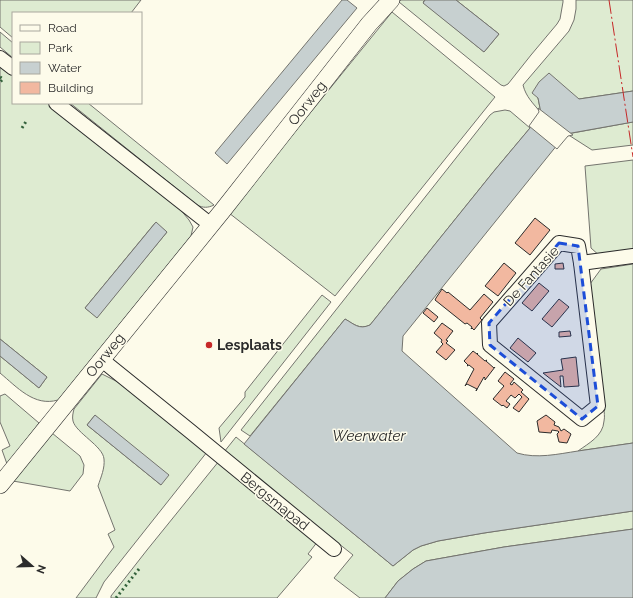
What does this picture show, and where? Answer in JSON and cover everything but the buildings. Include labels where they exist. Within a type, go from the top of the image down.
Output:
[{"type":"street","name":"Oorweg","points":[[0,485],[102,360],[369,24],[391,0]]},
{"type":"street","points":[[0,58],[12,67]]},
{"type":"street","points":[[57,104],[210,225]]},
{"type":"street","name":"De Fantasie","points":[[559,243],[578,246],[580,263],[598,406],[582,418],[490,345],[489,323],[559,243]]},
{"type":"street","points":[[580,263],[633,256]]},
{"type":"street","name":"Bergsmapad","points":[[102,360],[334,549]]},
{"type":"highlighted area","points":[[559,243],[578,246],[598,406],[582,419],[490,345],[489,323]]},
{"type":"green space","points":[[0,0],[141,0],[132,12],[12,12],[12,37],[0,27]]},
{"type":"green space","points":[[401,0],[425,0],[423,2],[484,52],[499,34],[456,0],[563,0],[563,2],[560,19],[557,24],[508,84],[504,86],[399,2]]},
{"type":"green space","points":[[576,0],[633,0],[633,91],[579,99],[538,98],[541,113],[528,96],[523,85],[569,31],[574,20]]},
{"type":"green space","points":[[392,12],[495,97],[335,296],[229,213]]},
{"type":"green space","points":[[0,32],[12,42],[12,57],[0,47]]},
{"type":"green space","points":[[0,64],[12,73],[12,104],[50,104],[175,203],[193,227],[191,236],[58,400],[41,401],[19,390],[0,373],[0,356],[39,388],[47,377],[0,339]],"holes":[[[155,223],[167,232],[97,317],[85,308]]]},
{"type":"green space","points":[[71,104],[89,104],[214,205],[210,207],[201,207]]},
{"type":"green space","points":[[505,110],[510,111],[530,128],[370,325],[360,327],[345,319],[250,436],[241,430],[490,115],[494,112]]},
{"type":"green space","points":[[633,122],[633,145],[592,150],[567,134]]},
{"type":"green space","points":[[633,160],[633,252],[601,257],[591,248],[585,166]]},
{"type":"green space","points":[[633,264],[633,443],[578,451],[598,435],[603,426],[604,418],[590,284],[601,269]]},
{"type":"green space","points":[[322,295],[331,302],[221,442],[219,428],[245,397],[245,392]]},
{"type":"green space","points":[[102,374],[118,382],[207,452],[104,582],[96,598],[76,598],[114,547],[108,534],[115,530],[98,486],[104,466],[103,454],[95,444],[75,426],[73,421],[74,409]],"holes":[[[95,415],[161,485],[87,425]]]},
{"type":"green space","points":[[5,394],[39,423],[7,464],[2,450],[10,446],[0,422],[0,396]]},
{"type":"green space","points":[[52,433],[80,456],[84,465],[83,474],[70,491],[13,481]]},
{"type":"green space","points":[[236,437],[393,566],[413,550],[421,546],[438,541],[484,533],[633,511],[633,529],[504,547],[426,561],[398,581],[385,598],[360,598],[334,578],[353,555],[224,452]]},
{"type":"green space","points":[[219,461],[318,541],[308,554],[312,557],[277,598],[111,598],[147,550]]},
{"type":"water","points":[[342,0],[347,0],[357,8],[227,164],[215,153]]},
{"type":"water","points":[[425,0],[456,0],[499,34],[484,52],[423,3]]},
{"type":"water","name":"Weerwater","points":[[549,73],[579,99],[633,91],[633,122],[566,134],[403,336],[402,351],[517,453],[532,456],[548,455],[633,443],[633,511],[438,541],[413,550],[393,566],[244,444],[345,319],[360,327],[370,325],[541,113],[538,98],[532,93],[539,82]]},
{"type":"water","points":[[156,222],[167,232],[97,318],[85,308]]},
{"type":"water","points":[[0,339],[47,377],[39,388],[0,356]]},
{"type":"water","points":[[95,415],[169,475],[161,485],[87,425]]},
{"type":"water","points":[[633,529],[633,598],[385,598],[398,581],[426,561],[504,547]]},
{"type":"pier","points":[[538,108],[573,135],[568,136],[557,149],[529,126],[539,112]]},
{"type":"hedge","points":[[0,77],[3,79],[0,82]]},
{"type":"hedge","points":[[22,128],[27,120]]},
{"type":"hedge","points":[[116,598],[139,569]]},
{"type":"power","points":[[609,0],[633,157]]},
{"type":"place","name":"Lesplaats","points":[[209,345]]}]
